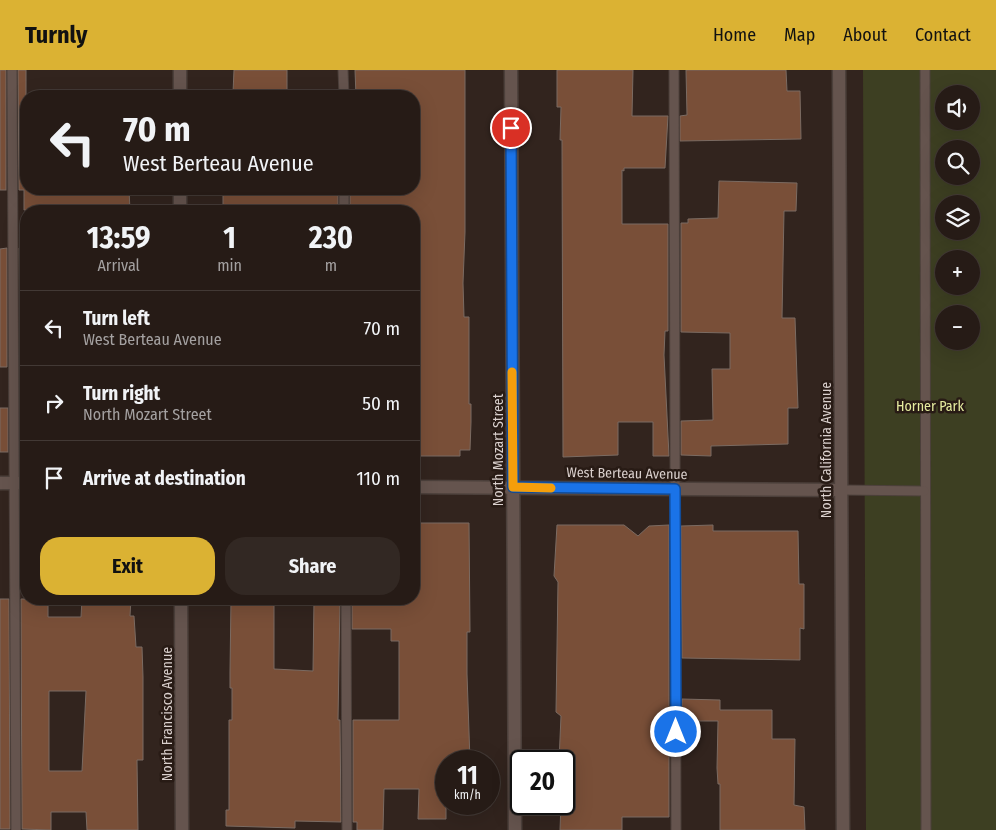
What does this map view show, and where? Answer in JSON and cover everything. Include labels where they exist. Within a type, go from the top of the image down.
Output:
[{"type":"street","points":[[180,70],[180,90]]},
{"type":"street","name":"North Mozart Street","points":[[511,70],[515,830]]},
{"type":"street","name":"North California Avenue","points":[[839,70],[843,830]]},
{"type":"street","points":[[0,483],[20,483]]},
{"type":"street","name":"West Berteau Avenue","points":[[420,487],[841,490]]},
{"type":"street","name":"North Francisco Avenue","points":[[181,605],[182,830]]},
{"type":"lane","points":[[12,70],[20,483],[16,830]]},
{"type":"lane","points":[[343,70],[344,90]]},
{"type":"lane","points":[[674,70],[676,830]]},
{"type":"lane","points":[[925,70],[924,491],[926,830]]},
{"type":"lane","points":[[841,490],[924,491]]},
{"type":"lane","points":[[346,605],[347,830]]},
{"type":"green space","name":"Horner Park","points":[[863,70],[996,70],[996,830],[866,830]]},
{"type":"building","points":[[0,70],[6,70],[6,190],[0,190]]},
{"type":"building","points":[[18,70],[26,70],[26,90],[20,90],[19,190]]},
{"type":"building","points":[[234,70],[287,70],[287,90],[233,90]]},
{"type":"building","points":[[355,70],[465,70],[465,232],[463,283],[464,317],[469,317],[469,404],[471,404],[471,422],[470,450],[460,450],[460,456],[420,456],[420,205],[350,205],[350,195],[420,195],[420,90],[356,90]]},
{"type":"building","points":[[557,70],[633,70],[632,116],[668,116],[665,168],[624,168],[624,171],[622,170],[622,224],[668,224],[668,331],[665,331],[664,355],[669,456],[653,456],[653,422],[618,422],[618,455],[563,457],[562,140],[560,140],[561,107],[557,107]]},
{"type":"building","points":[[686,70],[786,70],[787,91],[800,91],[801,139],[680,141],[680,116],[687,115]]},
{"type":"building","points":[[719,181],[797,183],[796,211],[784,211],[782,318],[795,318],[798,408],[788,408],[788,444],[711,446],[711,456],[681,455],[681,421],[713,420],[712,369],[730,369],[730,333],[681,332],[681,223],[688,223],[688,219],[718,218]]},
{"type":"building","points":[[24,195],[129,195],[130,205],[24,205]]},
{"type":"building","points":[[223,195],[338,195],[338,205],[223,205]]},
{"type":"building","points":[[7,248],[7,367],[0,367],[0,249]]},
{"type":"building","points":[[19,248],[20,248],[20,366]]},
{"type":"building","points":[[0,408],[8,408],[8,452],[0,452]]},
{"type":"building","points":[[420,523],[469,523],[470,632],[467,632],[467,674],[470,750],[435,750],[435,815],[446,815],[446,819],[418,819],[419,789],[384,789],[383,830],[357,830],[357,822],[353,822],[353,720],[399,720],[399,641],[391,641],[391,629],[352,629],[352,605],[420,605]]},
{"type":"building","points":[[557,525],[624,525],[638,536],[649,526],[669,525],[669,817],[622,817],[622,830],[560,830],[561,815],[575,815],[575,750],[559,750],[561,716],[556,712],[558,582],[554,576]]},
{"type":"building","points":[[713,525],[713,531],[798,531],[799,584],[804,584],[804,629],[800,628],[800,660],[682,658],[681,526]]},
{"type":"building","points":[[0,599],[9,599],[10,829],[0,829]]},
{"type":"building","points":[[21,605],[48,605],[48,617],[81,617],[82,605],[131,605],[130,616],[134,616],[136,647],[142,647],[143,677],[143,760],[137,760],[138,830],[87,830],[86,812],[51,812],[51,830],[22,829]],"holes":[[[49,691],[86,691],[82,771],[49,771]]]},
{"type":"building","points":[[231,605],[274,605],[274,669],[313,671],[314,605],[340,605],[338,720],[340,720],[341,822],[295,821],[295,828],[226,826],[226,810],[229,810],[229,720],[232,720],[232,688],[230,688]]},
{"type":"building","points":[[682,699],[720,700],[720,710],[772,710],[772,739],[795,739],[794,805],[804,807],[805,830],[720,830],[720,784],[718,784],[717,768],[718,721],[682,721]]},
{"type":"slow traffic","points":[[512,372],[513,487],[551,488]]},
{"type":"route","points":[[511,128],[513,487],[675,489],[676,732]]}]
